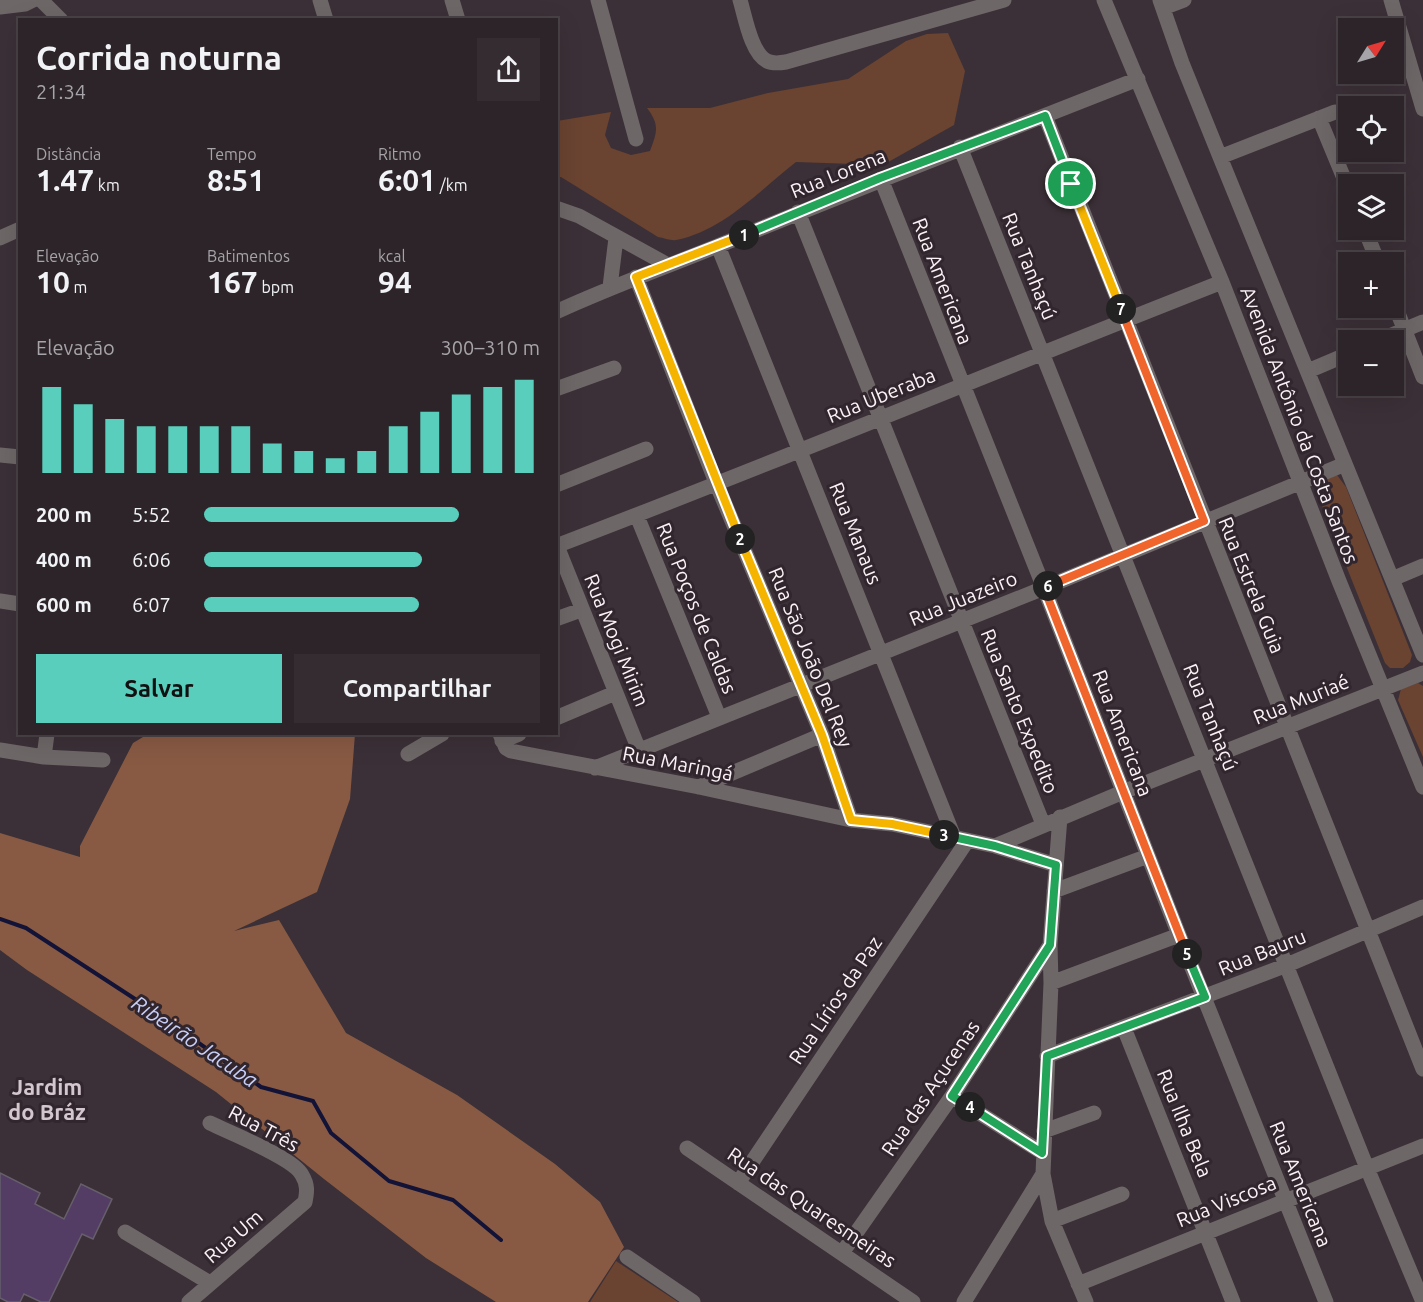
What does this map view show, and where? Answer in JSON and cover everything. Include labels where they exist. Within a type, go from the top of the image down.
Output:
[{"type":"street","points":[[0,6],[25,4],[33,0]]},
{"type":"street","points":[[41,0],[59,18]]},
{"type":"street","points":[[320,0],[325,18]]},
{"type":"street","points":[[452,0],[457,18]]},
{"type":"street","points":[[598,0],[636,139]]},
{"type":"street","points":[[740,0],[753,44],[758,53],[767,61],[776,63],[1004,0]]},
{"type":"street","name":"Avenida Antônio da Costa Santos","points":[[1104,0],[1222,282],[1339,581],[1423,787]]},
{"type":"street","points":[[1161,4],[1184,0]]},
{"type":"street","points":[[1391,0],[1423,109]]},
{"type":"street","name":"Avenida Antônio da Costa Santos","points":[[1161,4],[1220,158],[1423,655]]},
{"type":"street","name":"Rua Lorena","points":[[558,311],[610,287],[718,246],[880,178],[1138,79]]},
{"type":"street","points":[[1220,158],[1335,112]]},
{"type":"street","name":"Rua Estrela Guia","points":[[1045,116],[1423,1069]]},
{"type":"street","points":[[1319,118],[1342,174]]},
{"type":"street","name":"Rua Tanhaçú","points":[[960,147],[1367,1168],[1423,1302]]},
{"type":"street","name":"Rua Americana","points":[[880,178],[1326,1302]]},
{"type":"street","points":[[558,209],[579,216],[668,265]]},
{"type":"street","name":"Rua Santo Expedito","points":[[798,212],[1043,824]]},
{"type":"street","points":[[0,238],[18,230]]},
{"type":"street","points":[[610,287],[616,238]]},
{"type":"street","name":"Rua Manaus","points":[[718,246],[881,653],[960,839]]},
{"type":"street","name":"Rua São João Del Rey","points":[[636,277],[717,484],[822,735],[851,820]]},
{"type":"street","name":"Rua Uberaba","points":[[558,546],[800,452],[1042,352],[1222,282]]},
{"type":"street","points":[[1400,318],[1423,377]]},
{"type":"street","points":[[1404,330],[1423,322]]},
{"type":"street","points":[[1308,370],[1338,358]]},
{"type":"street","points":[[558,389],[614,368]]},
{"type":"street","points":[[558,484],[646,449]]},
{"type":"street","points":[[0,454],[18,457]]},
{"type":"street","name":"Rua Juazeiro","points":[[595,768],[1044,588],[1345,464]]},
{"type":"street","name":"Rua Poços de Caldas","points":[[637,516],[718,717]]},
{"type":"street","name":"Rua Mogi Mirim","points":[[558,549],[639,750]]},
{"type":"street","points":[[1392,579],[1423,566]]},
{"type":"street","points":[[0,602],[18,604]]},
{"type":"street","points":[[558,618],[581,610]]},
{"type":"street","name":"Rua Muriaé","points":[[995,846],[1060,817],[1423,673]]},
{"type":"street","points":[[558,717],[615,693]]},
{"type":"street","points":[[44,757],[47,735]]},
{"type":"street","points":[[408,754],[440,735]]},
{"type":"street","points":[[699,787],[822,735]]},
{"type":"street","name":"Rua Maringá","points":[[501,737],[511,751],[699,787],[851,820]]},
{"type":"street","points":[[0,750],[44,757],[103,760]]},
{"type":"street","points":[[1060,817],[1050,945],[1051,983],[1042,1153],[1043,1174],[1052,1221],[1086,1302]]},
{"type":"street","points":[[851,820],[892,824],[995,846],[1056,865]]},
{"type":"street","name":"Rua Lírios da Paz","points":[[738,1183],[960,839]]},
{"type":"street","points":[[1053,891],[1148,856]]},
{"type":"street","name":"Rua Bauru","points":[[1047,1056],[1287,965],[1423,907]]},
{"type":"street","points":[[1051,983],[1179,935]]},
{"type":"street","name":"Rua das Açucenas","points":[[842,1253],[952,1096],[1050,945]]},
{"type":"street","name":"Rua Ilha Bela","points":[[1124,1028],[1233,1302]]},
{"type":"street","points":[[952,1096],[1042,1153]]},
{"type":"street","points":[[1044,1131],[1094,1113]]},
{"type":"street","name":"Rua Três","points":[[210,1123],[289,1162],[302,1173],[308,1189],[305,1202]]},
{"type":"street","name":"Rua Viscosa","points":[[1078,1284],[1423,1146]]},
{"type":"street","name":"Rua das Quaresmeiras","points":[[687,1148],[913,1302]]},
{"type":"street","points":[[964,1302],[1043,1174]]},
{"type":"street","points":[[1052,1221],[1122,1194]]},
{"type":"street","name":"Rua Um","points":[[189,1302],[305,1202]]},
{"type":"street","points":[[1022,1210],[1042,1212],[1052,1221]]},
{"type":"street","points":[[125,1232],[210,1283]]},
{"type":"street","points":[[627,1257],[693,1302]]},
{"type":"shaded area","points":[[948,33],[965,71],[954,125],[883,165],[796,162],[725,219],[693,235],[674,240],[658,237],[561,177],[558,178],[558,121],[611,112],[605,135],[611,148],[631,155],[650,151],[656,124],[647,108],[710,108],[768,93],[848,79],[906,41],[927,34]]},
{"type":"shaded area","points":[[1337,475],[1346,487],[1412,655],[1410,662],[1403,668],[1390,668],[1385,663],[1317,493],[1317,482]]},
{"type":"shaded area","points":[[1418,683],[1423,686],[1423,757],[1398,700],[1401,689]]},
{"type":"shaded area","points":[[146,735],[355,735],[350,799],[317,892],[234,931],[279,920],[346,1033],[457,1095],[555,1164],[600,1202],[624,1247],[588,1302],[496,1302],[426,1258],[216,1092],[27,970],[0,950],[0,833],[80,857],[80,846],[133,743]]},
{"type":"shaded area","points":[[616,1261],[678,1302],[590,1302]]},
{"type":"building","points":[[0,1173],[40,1193],[35,1204],[64,1219],[81,1184],[112,1199],[93,1239],[82,1234],[49,1302],[41,1302],[24,1294],[20,1302],[8,1302],[0,1298]]},
{"type":"waterway","name":"Ribeirão Jacuba","points":[[0,919],[26,928],[155,1012],[261,1087],[313,1101],[331,1133],[389,1181],[453,1200],[501,1240]]},
{"type":"district","name":"Jardim do Bráz","points":[[47,1098]]},
{"type":"route","points":[[1045,116],[1071,184],[1204,521],[1044,588],[1205,997],[1047,1056],[1042,1153],[952,1096],[1050,945],[1056,865],[995,846],[954,837],[892,824],[851,820],[822,735],[717,484],[636,277],[718,246],[880,178],[1045,116]]}]
